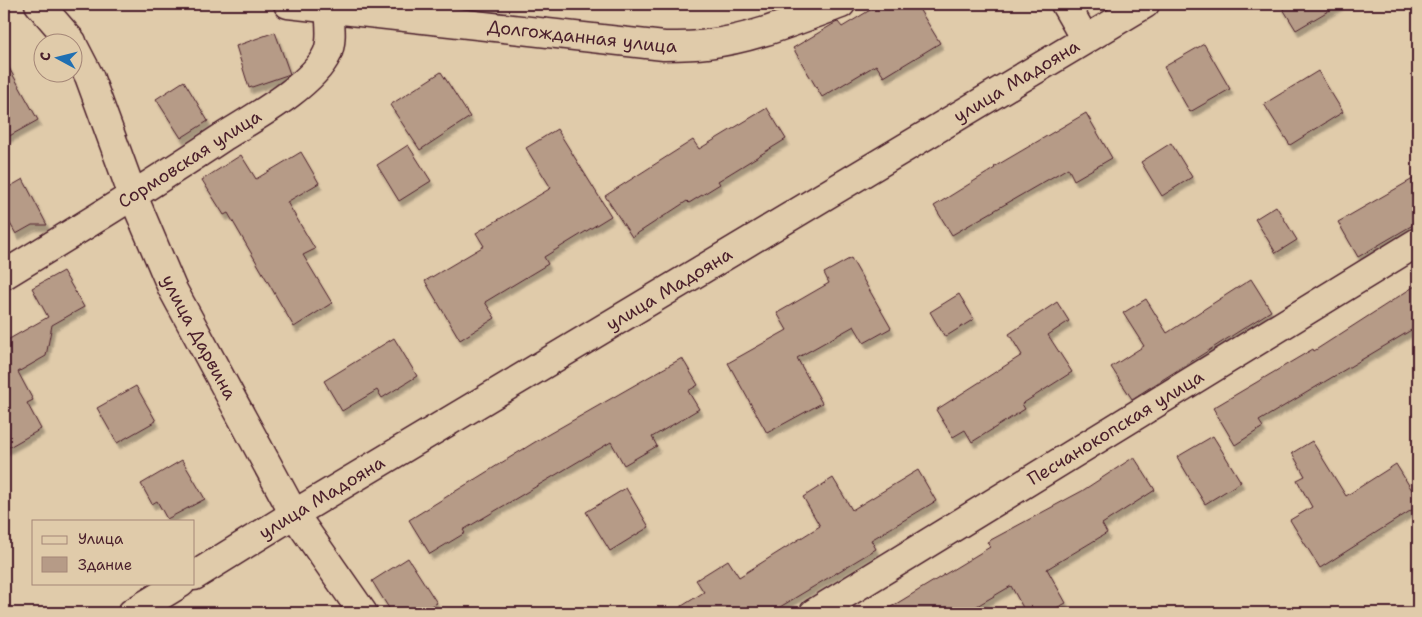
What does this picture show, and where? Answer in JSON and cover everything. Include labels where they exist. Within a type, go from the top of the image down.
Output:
[{"type":"street","name":"улица Дарвина","points":[[39,4],[63,32]]},
{"type":"street","name":"Долгожданная улица","points":[[288,4],[664,46],[708,44],[747,36],[777,28],[841,4]]},
{"type":"street","points":[[1065,4],[1085,39]]},
{"type":"street","name":"улица Мадояна","points":[[195,575],[294,514],[1145,4]]},
{"type":"street","name":"Сормовская улица","points":[[4,275],[133,196],[283,98],[313,72],[327,54],[330,37],[330,9]]},
{"type":"street","name":"улица Дарвина","points":[[82,62],[89,76],[133,196],[172,288],[294,514],[362,613]]},
{"type":"street","name":"Песчанокопская улица","points":[[814,613],[1418,242]]},
{"type":"street","points":[[132,613],[180,584]]},
{"type":"building","points":[[880,4],[916,4],[940,43],[884,77],[876,65],[822,97],[793,48],[835,23],[838,22],[842,27]]},
{"type":"building","points":[[1280,4],[1340,4],[1296,30]]},
{"type":"building","points":[[275,32],[290,74],[249,88],[236,46]]},
{"type":"building","points":[[1204,44],[1230,89],[1190,112],[1164,67]]},
{"type":"building","points":[[4,59],[38,120],[4,139]]},
{"type":"building","points":[[1318,71],[1343,112],[1290,145],[1264,104]]},
{"type":"building","points":[[441,72],[470,117],[420,150],[390,105]]},
{"type":"building","points":[[184,81],[208,121],[181,138],[156,99]]},
{"type":"building","points":[[767,108],[786,139],[718,181],[720,184],[689,203],[687,201],[632,237],[605,196],[693,140],[699,149]]},
{"type":"building","points":[[1086,113],[1112,158],[1074,180],[1068,168],[952,235],[934,206],[994,167]]},
{"type":"building","points":[[557,129],[611,216],[544,257],[548,264],[485,302],[495,318],[460,340],[425,281],[484,246],[476,233],[551,188],[526,148]]},
{"type":"building","points":[[1171,143],[1192,177],[1162,196],[1141,162]]},
{"type":"building","points":[[408,145],[431,181],[399,201],[377,165]]},
{"type":"building","points":[[301,152],[319,183],[287,202],[315,249],[303,255],[332,303],[294,327],[228,213],[224,215],[202,180],[241,155],[256,179]]},
{"type":"building","points":[[1418,176],[1418,222],[1358,257],[1338,222]]},
{"type":"building","points":[[23,179],[47,225],[32,225],[16,234],[4,213],[4,190]]},
{"type":"building","points":[[1276,206],[1297,240],[1276,253],[1255,219]]},
{"type":"building","points":[[851,258],[891,328],[864,343],[854,326],[797,358],[822,403],[767,433],[728,363],[787,330],[777,313],[829,283],[824,273]]},
{"type":"building","points":[[63,271],[84,307],[52,325],[46,356],[18,372],[33,400],[27,403],[41,429],[4,450],[4,342],[48,317],[32,288]]},
{"type":"building","points":[[1251,279],[1271,311],[1132,399],[1111,367],[1144,346],[1123,313],[1146,299],[1167,333]]},
{"type":"building","points":[[1418,284],[1418,326],[1259,421],[1263,427],[1235,445],[1213,408],[1313,349],[1314,351]]},
{"type":"building","points":[[959,294],[974,319],[945,337],[930,312]]},
{"type":"building","points":[[1057,302],[1069,321],[1048,335],[1072,372],[1022,404],[1025,409],[972,442],[965,430],[953,437],[936,410],[1022,355],[1009,334]]},
{"type":"building","points":[[394,338],[417,376],[382,398],[377,390],[342,411],[324,381]]},
{"type":"building","points":[[682,358],[698,385],[688,391],[699,409],[652,437],[657,446],[624,465],[611,442],[463,530],[465,533],[430,554],[409,520],[535,442]]},
{"type":"building","points":[[136,386],[156,421],[117,443],[97,408]]},
{"type":"building","points":[[1213,436],[1241,482],[1205,504],[1177,457]]},
{"type":"building","points":[[1312,441],[1346,496],[1396,464],[1418,500],[1418,506],[1320,568],[1290,520],[1312,507],[1297,480],[1305,476],[1292,453]]},
{"type":"building","points":[[1134,457],[1155,490],[1102,524],[1107,533],[1047,569],[1066,603],[1047,613],[1026,613],[1011,586],[965,613],[881,613],[990,547],[987,542],[1082,491]]},
{"type":"building","points":[[182,460],[205,499],[167,519],[157,501],[152,504],[141,484]]},
{"type":"building","points":[[918,470],[936,501],[871,540],[876,549],[770,613],[671,613],[704,592],[696,580],[728,560],[739,577],[820,526],[803,497],[833,478],[852,510]]},
{"type":"building","points":[[626,488],[649,527],[610,551],[586,512]]},
{"type":"building","points":[[408,558],[437,603],[420,613],[392,613],[372,581]]}]
